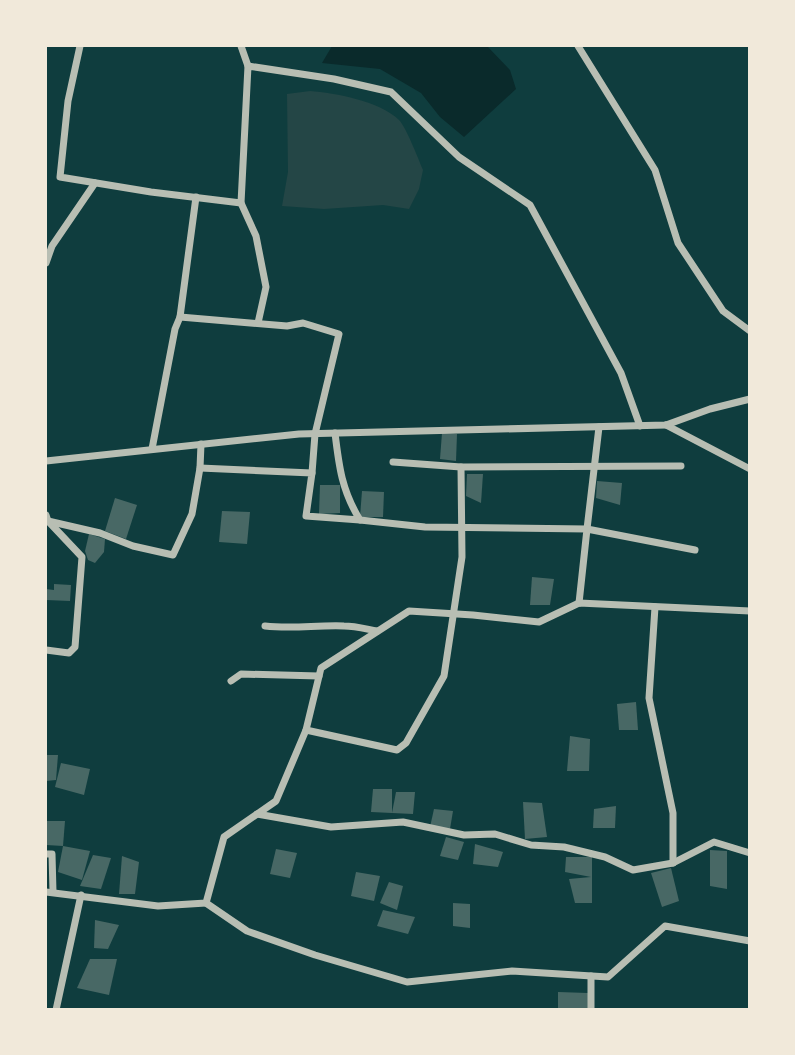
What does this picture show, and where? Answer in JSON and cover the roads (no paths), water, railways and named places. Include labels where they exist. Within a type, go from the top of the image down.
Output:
[{"type":"street","points":[[80,46],[68,101],[60,177],[242,203]]},
{"type":"street","points":[[241,46],[248,66],[242,203],[256,236],[266,287],[258,323]]},
{"type":"street","points":[[578,46],[655,170],[678,243],[723,311],[750,331]]},
{"type":"street","points":[[248,66],[334,79],[391,92],[459,157],[530,205],[621,373],[640,426]]},
{"type":"street","points":[[46,263],[52,246],[95,183]]},
{"type":"street","points":[[152,449],[174,329],[180,317],[196,197]]},
{"type":"street","points":[[180,317],[287,326],[303,323],[339,334],[315,434],[306,516],[425,527],[587,529],[695,550]]},
{"type":"street","points":[[46,461],[315,434],[666,425],[710,409],[750,399]]},
{"type":"street","points":[[666,425],[750,470]]},
{"type":"street","points":[[579,603],[599,426]]},
{"type":"street","points":[[335,433],[341,481],[349,503],[360,520]]},
{"type":"street","points":[[47,518],[100,533],[133,546],[173,555],[192,514],[201,444]]},
{"type":"street","points":[[393,462],[461,467],[681,466]]},
{"type":"street","points":[[306,730],[397,750],[406,743],[444,676],[462,558],[461,467]]},
{"type":"street","points":[[200,468],[312,473]]},
{"type":"street","points":[[46,650],[69,653],[75,647],[82,557],[47,518]]},
{"type":"street","points":[[206,903],[225,837],[276,801],[306,730],[321,668],[409,611],[539,622],[579,603],[750,611]]},
{"type":"street","points":[[655,607],[649,698],[673,813],[673,863]]},
{"type":"street","points":[[265,626],[294,629],[347,626],[378,632]]},
{"type":"street","points":[[231,681],[241,674],[319,676]]},
{"type":"street","points":[[257,814],[331,827],[404,822],[464,835],[495,834],[531,845],[564,846],[605,857],[633,870],[673,863],[714,842],[750,853]]},
{"type":"street","points":[[46,854],[52,854],[49,892],[158,906],[206,903],[247,931],[315,955],[407,982],[512,971],[608,977],[665,926],[750,941]]},
{"type":"street","points":[[57,1010],[81,895]]},
{"type":"street","points":[[591,1010],[592,976]]}]
